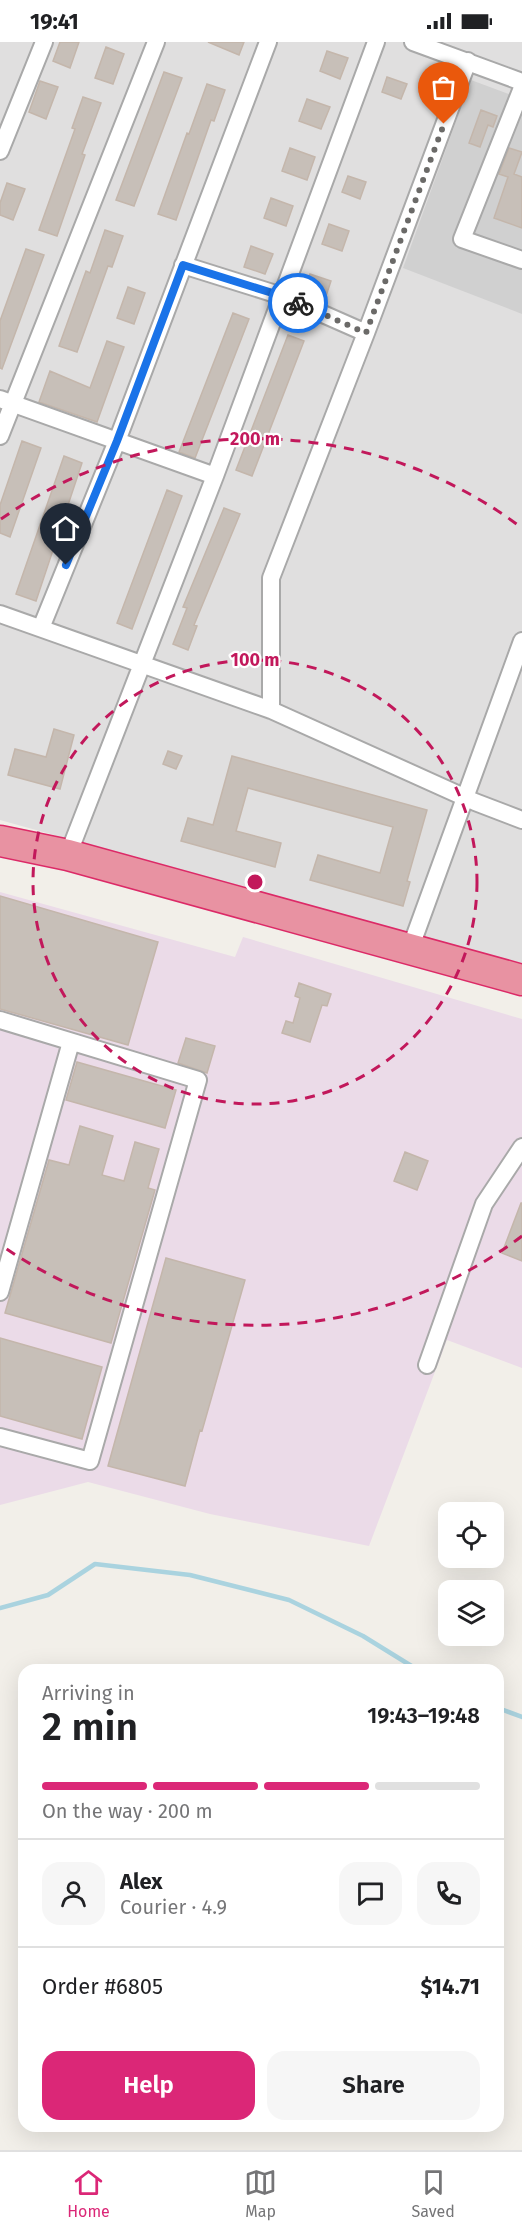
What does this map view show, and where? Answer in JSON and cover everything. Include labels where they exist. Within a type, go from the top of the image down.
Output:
[{"type":"highway","points":[[0,841],[68,855],[522,980]]},
{"type":"street","points":[[0,151],[44,42]]},
{"type":"street","points":[[0,436],[6,401],[156,42]]},
{"type":"street","points":[[41,628],[117,441],[268,42]]},
{"type":"street","points":[[68,855],[215,476],[376,42]]},
{"type":"street","points":[[412,42],[522,82]]},
{"type":"street","points":[[272,710],[271,578],[468,61]]},
{"type":"street","points":[[522,88],[462,239],[522,260]]},
{"type":"street","points":[[183,265],[282,296],[366,333]]},
{"type":"street","points":[[6,401],[215,476]]},
{"type":"street","points":[[0,614],[272,710],[464,797],[522,820]]},
{"type":"street","points":[[410,949],[522,641]]},
{"type":"street","points":[[0,1020],[198,1080],[90,1461],[0,1437]]},
{"type":"street","points":[[0,1292],[71,1042]]},
{"type":"street","points":[[427,1365],[484,1204],[522,1146]]},
{"type":"shaded area","points":[[0,42],[522,42],[522,965],[0,820]]},
{"type":"shaded area","points":[[471,80],[522,99],[522,314],[403,268]]},
{"type":"shaded area","points":[[0,892],[235,957],[243,937],[522,1019],[522,1368],[447,1340],[369,1546],[210,1514],[88,1482],[0,1505]]},
{"type":"building","points":[[60,42],[79,42],[70,68],[53,61]]},
{"type":"building","points":[[208,42],[244,42],[239,55]]},
{"type":"building","points":[[106,47],[124,54],[113,84],[95,78]]},
{"type":"building","points":[[327,51],[348,58],[340,79],[320,71]]},
{"type":"building","points":[[164,72],[182,78],[134,206],[116,200]]},
{"type":"building","points":[[387,77],[407,84],[401,99],[382,92]]},
{"type":"building","points":[[40,81],[58,87],[46,119],[29,112]]},
{"type":"building","points":[[207,84],[225,90],[214,121],[211,120],[176,220],[158,214]]},
{"type":"building","points":[[83,97],[101,103],[82,154],[85,155],[57,236],[39,230],[75,129],[72,128]]},
{"type":"building","points":[[307,99],[330,107],[321,129],[299,121]]},
{"type":"building","points":[[481,110],[497,116],[493,127],[488,125],[480,147],[469,143]]},
{"type":"building","points":[[290,148],[315,157],[307,180],[282,171]]},
{"type":"building","points":[[509,148],[522,152],[514,174],[522,177],[522,228],[494,218],[508,177],[499,174]]},
{"type":"building","points":[[348,176],[366,182],[360,199],[342,192]]},
{"type":"building","points":[[7,183],[25,189],[13,220],[0,215],[0,203]]},
{"type":"building","points":[[271,198],[293,206],[286,226],[264,218]]},
{"type":"building","points":[[329,224],[349,231],[342,251],[322,244]]},
{"type":"building","points":[[105,230],[123,236],[112,267],[108,266],[77,352],[59,346],[86,271],[90,273]]},
{"type":"building","points":[[251,246],[273,254],[265,274],[244,267]]},
{"type":"building","points":[[26,249],[44,255],[2,369],[0,368],[0,321]]},
{"type":"building","points":[[310,274],[331,281],[325,299],[304,291]]},
{"type":"building","points":[[128,287],[145,293],[134,324],[117,318]]},
{"type":"building","points":[[233,313],[249,319],[195,458],[179,452]]},
{"type":"building","points":[[288,335],[304,341],[252,476],[236,470]]},
{"type":"building","points":[[107,341],[124,347],[97,422],[39,402],[50,371],[90,388]]},
{"type":"building","points":[[22,441],[41,448],[10,537],[0,533],[0,505]]},
{"type":"building","points":[[64,456],[82,463],[36,601],[16,594]]},
{"type":"building","points":[[167,490],[182,496],[132,629],[117,623]]},
{"type":"building","points":[[224,508],[240,514],[194,625],[197,626],[188,650],[173,644],[187,608],[183,607]]},
{"type":"building","points":[[54,729],[74,735],[60,789],[8,775],[15,749],[46,757]]},
{"type":"building","points":[[168,751],[182,756],[176,769],[163,764]]},
{"type":"building","points":[[232,756],[427,810],[407,881],[410,882],[403,906],[310,880],[318,855],[380,873],[393,827],[248,788],[236,831],[281,843],[275,867],[181,841],[188,818],[213,825]]},
{"type":"building","points":[[0,896],[158,942],[128,1045],[0,1009]]},
{"type":"building","points":[[299,983],[331,994],[327,1006],[322,1005],[310,1042],[282,1033],[286,1021],[293,1023],[300,998],[295,996]]},
{"type":"building","points":[[186,1038],[215,1046],[207,1073],[178,1063]]},
{"type":"building","points":[[77,1062],[176,1090],[165,1128],[66,1100]]},
{"type":"building","points":[[80,1126],[113,1136],[102,1175],[124,1181],[135,1142],[159,1149],[148,1188],[155,1190],[111,1343],[5,1313],[49,1160],[69,1165]]},
{"type":"building","points":[[405,1152],[428,1161],[417,1190],[394,1181]]},
{"type":"building","points":[[522,1203],[522,1261],[502,1253]]},
{"type":"building","points":[[166,1258],[245,1280],[185,1486],[108,1466]]},
{"type":"building","points":[[0,1338],[102,1367],[82,1439],[0,1416]]},
{"type":"waterway","points":[[0,1608],[48,1595],[95,1564],[190,1575],[289,1600],[363,1636],[408,1664]]},
{"type":"waterway","points":[[504,1710],[522,1717]]},
{"type":"way so far","points":[[298,303],[366,333],[444,124]]},
{"type":"route","points":[[66,565],[117,441],[183,265],[298,303]]}]
